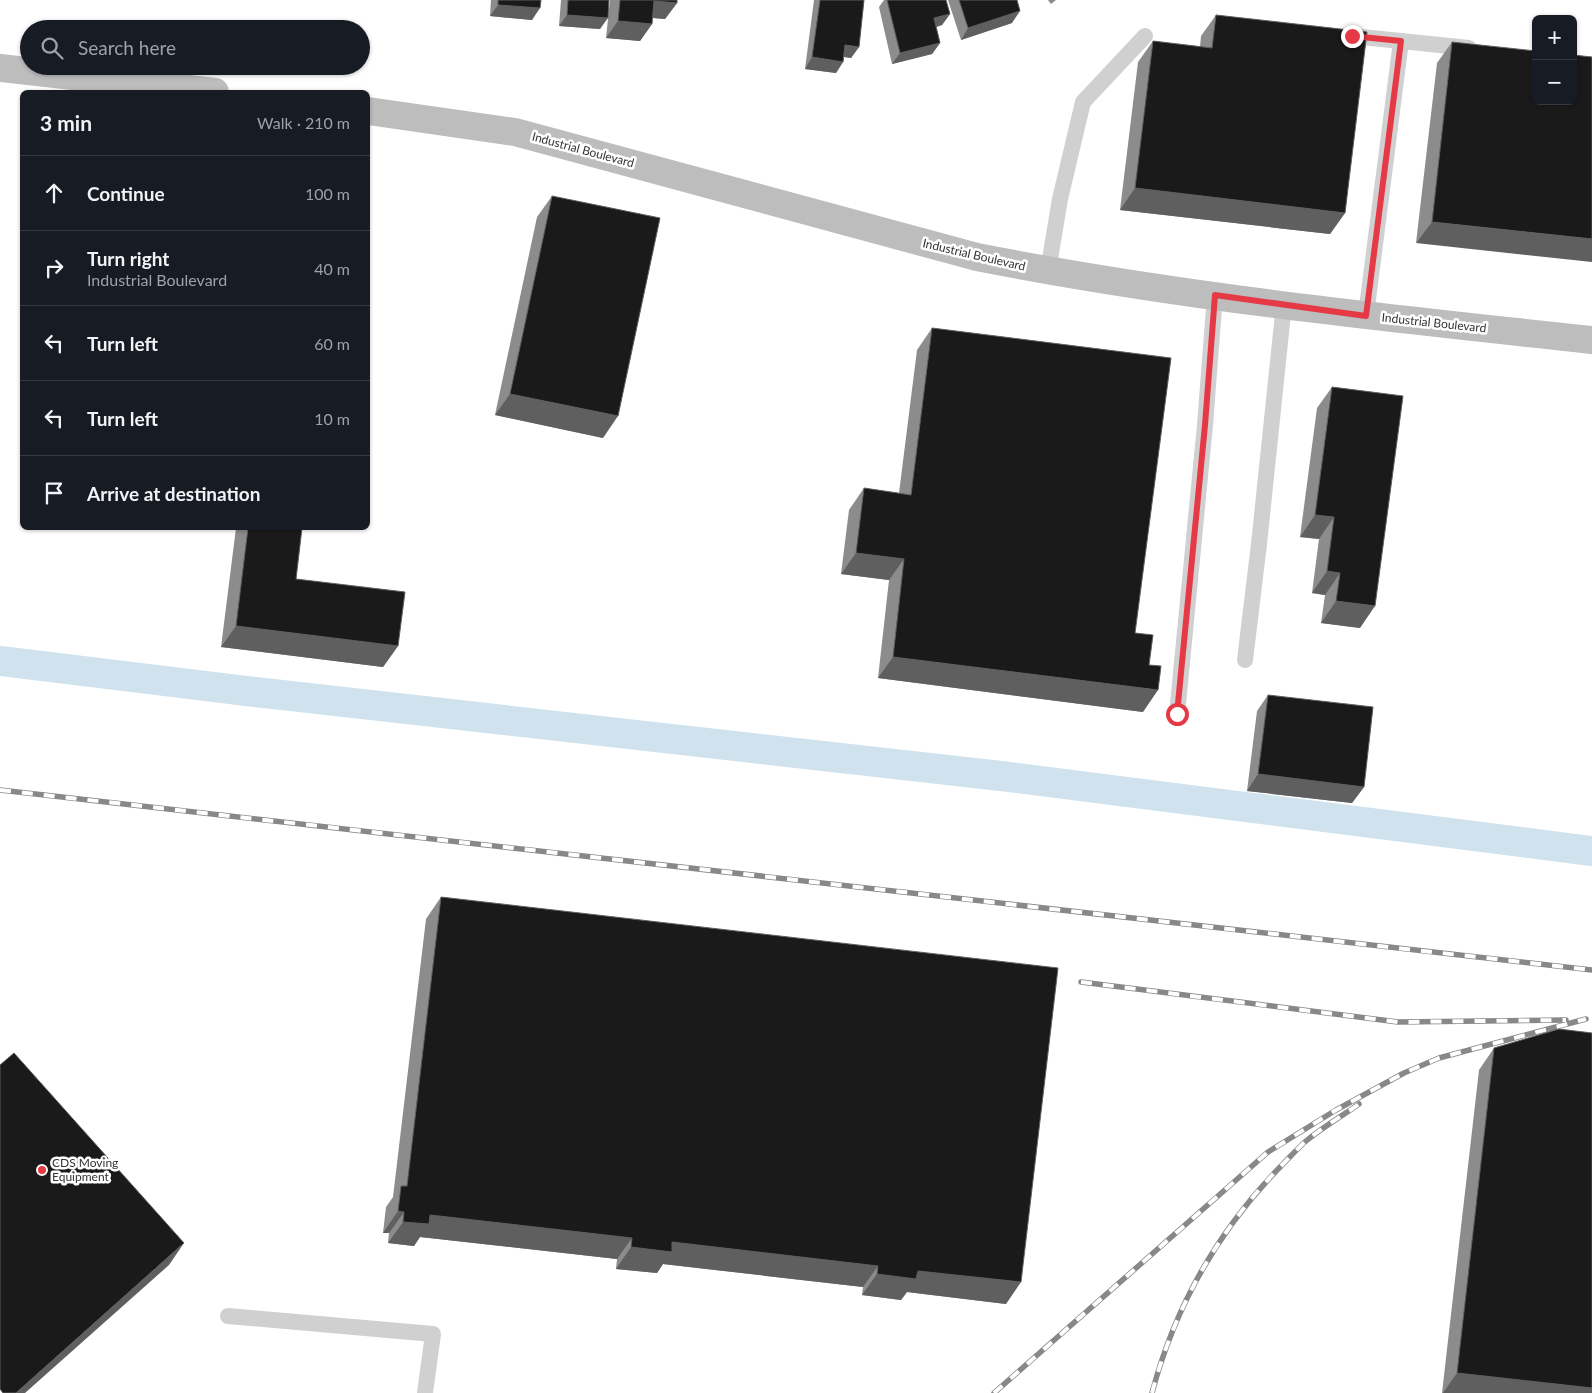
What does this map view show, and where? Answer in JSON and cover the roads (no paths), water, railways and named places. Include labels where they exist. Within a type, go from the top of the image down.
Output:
[{"type":"main road","points":[[0,70],[20,73]]},
{"type":"main road","points":[[33,75],[106,86],[179,90]]},
{"type":"main road","name":"Industrial Boulevard","points":[[370,111],[515,132],[977,258],[1048,271],[1366,316],[1592,340]]},
{"type":"lane","points":[[1048,271],[1060,199],[1083,102],[1145,36]]},
{"type":"lane","points":[[1352,36],[1488,50]]},
{"type":"lane","points":[[1366,316],[1401,41]]},
{"type":"lane","points":[[1177,714],[1205,425],[1215,295]]},
{"type":"lane","points":[[1245,660],[1260,544],[1284,304]]},
{"type":"lane","points":[[228,1316],[433,1334],[426,1393]]},
{"type":"waterway","points":[[0,661],[255,692],[1001,776],[1592,851]]},
{"type":"railway","points":[[0,790],[1592,970]]},
{"type":"railway","points":[[1081,982],[1398,1022],[1566,1020]]},
{"type":"railway","points":[[994,1393],[1268,1152],[1336,1110],[1404,1073],[1439,1058],[1586,1019]]},
{"type":"railway","points":[[1152,1393],[1173,1330],[1187,1300],[1202,1270],[1238,1215],[1303,1144],[1359,1104]]},
{"type":"place","name":"CDS Moving Equipment","points":[[42,1170]]}]
